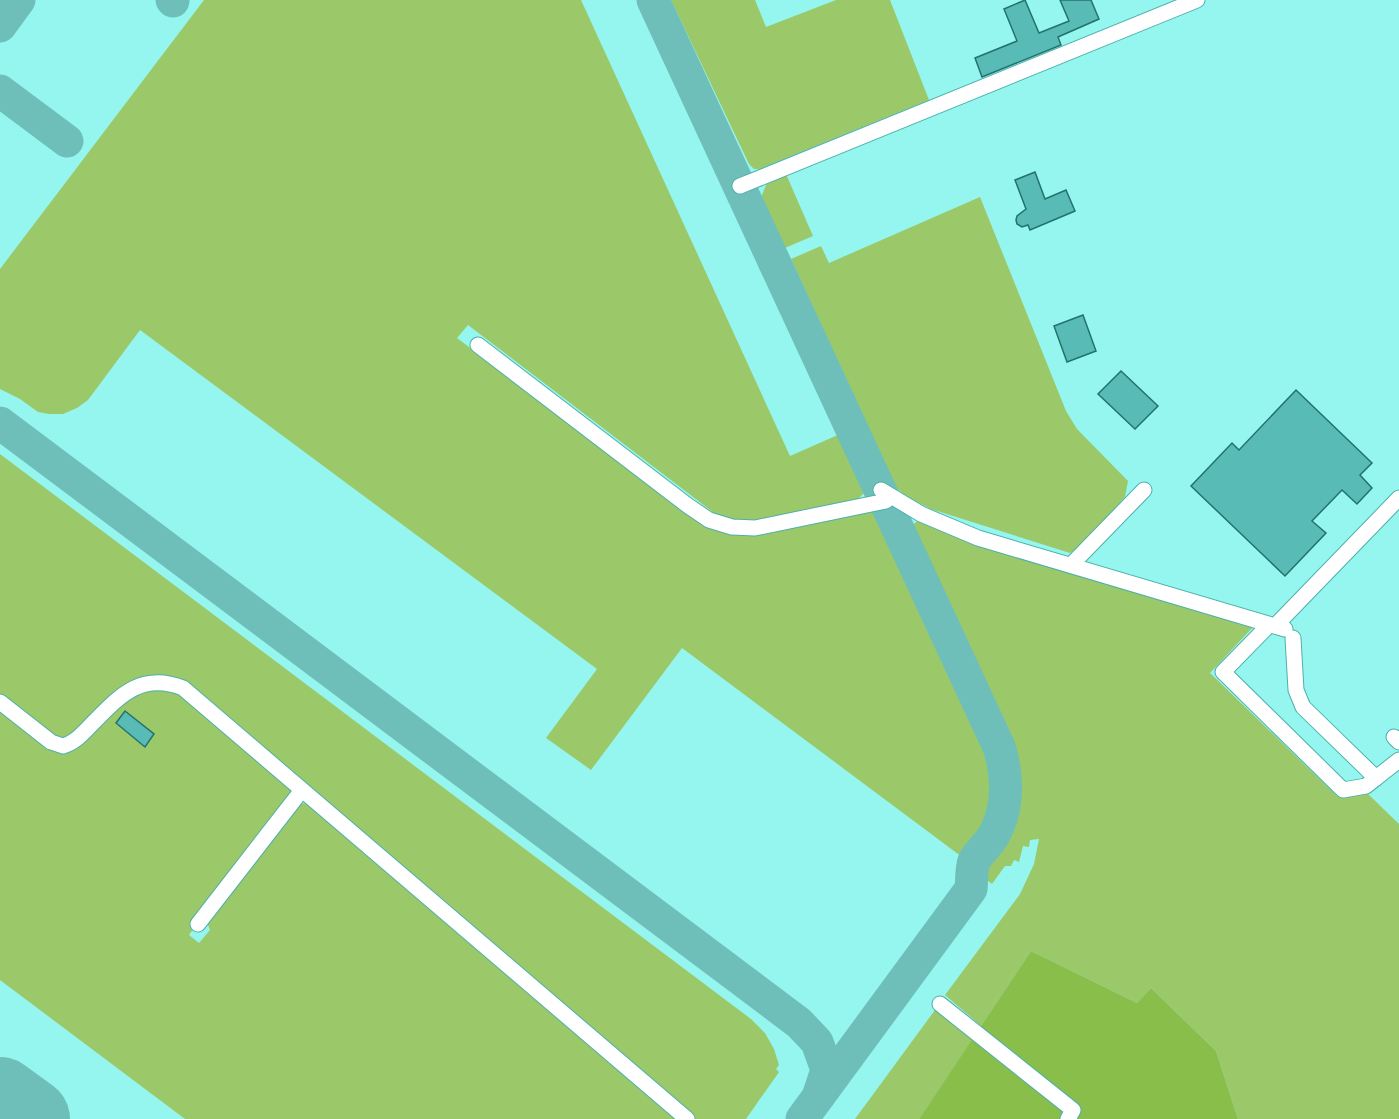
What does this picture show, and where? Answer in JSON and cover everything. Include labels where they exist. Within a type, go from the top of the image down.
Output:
[{"type":"lane","points":[[740,186],[1197,0]]},
{"type":"lane","points":[[478,345],[709,520],[732,527],[755,528],[883,495],[978,538],[1072,564],[1281,629]]},
{"type":"lane","points":[[1072,564],[1144,490]]},
{"type":"lane","points":[[1399,498],[1281,629],[1223,672],[1343,790],[1366,786],[1399,760]]},
{"type":"lane","points":[[1281,629],[1296,690],[1303,707],[1376,778]]},
{"type":"lane","points":[[0,702],[51,742],[63,746],[75,740],[118,698],[131,689],[148,683],[175,685],[183,688],[687,1119]]},
{"type":"lane","points":[[198,924],[302,790]]},
{"type":"lane","points":[[940,1004],[1073,1110],[1068,1119]]},
{"type":"green space","points":[[204,0],[581,0],[790,456],[840,434],[866,491],[856,501],[755,523],[740,523],[718,516],[468,325],[457,338],[701,522],[717,531],[728,533],[877,512],[926,619],[933,616],[993,747],[1000,779],[998,806],[991,828],[978,846],[969,852],[958,854],[682,648],[591,770],[546,738],[597,669],[140,330],[88,400],[63,414],[38,412],[20,399],[0,389],[0,269]]},
{"type":"green space","points":[[671,0],[755,0],[766,27],[836,0],[890,0],[929,100],[759,169],[754,169],[749,164]]},
{"type":"green space","points":[[786,174],[813,236],[785,248],[761,197],[767,183]]},
{"type":"green space","points":[[980,197],[1066,411],[1077,429],[1128,481],[1125,497],[1078,548],[1070,553],[931,509],[907,497],[896,488],[791,259],[821,246],[829,263]]},
{"type":"green space","points":[[0,454],[751,1019],[765,1033],[774,1049],[779,1065],[776,1069],[779,1072],[746,1119],[692,1119],[159,677],[73,736],[60,741],[0,696]]},
{"type":"green space","points":[[919,520],[1052,567],[1253,627],[1210,673],[1337,796],[1367,793],[1399,824],[1399,1119],[1238,1119],[1216,1051],[1151,988],[1137,1003],[1031,951],[981,1026],[945,995],[1020,894],[1034,864],[1039,839],[1030,840],[1029,847],[1023,846],[1019,862],[1014,860],[1011,866],[1005,866],[992,884],[982,877],[979,871],[981,862],[998,838],[1007,816],[1011,793],[1008,758],[1005,746],[943,612],[949,608],[911,526]]},
{"type":"green space","points":[[176,688],[292,791],[189,935],[199,943],[210,930],[208,918],[297,804],[308,803],[680,1119],[185,1119],[0,980],[0,707],[53,748],[137,691]]},
{"type":"green space","points":[[1031,951],[1137,1003],[1151,988],[1216,1051],[1238,1119],[919,1119]]},
{"type":"green space","points":[[935,1010],[974,1037],[919,1119],[855,1119]]},
{"type":"building","points":[[1025,0],[1039,33],[1069,21],[1060,0],[1091,0],[1099,19],[1058,37],[1061,45],[982,77],[975,58],[1017,41],[1004,9]]},
{"type":"building","points":[[1035,172],[1045,199],[1066,190],[1075,211],[1030,230],[1028,225],[1022,227],[1017,224],[1017,216],[1026,209],[1015,180]]},
{"type":"building","points":[[1083,315],[1096,351],[1067,362],[1054,326]]},
{"type":"building","points":[[1121,371],[1158,406],[1135,429],[1098,394]]},
{"type":"building","points":[[1296,390],[1372,463],[1360,475],[1372,488],[1357,504],[1342,490],[1312,521],[1326,533],[1285,576],[1191,486],[1232,443],[1239,450]]},
{"type":"building","points":[[125,711],[154,734],[145,747],[116,723]]},
{"type":"taxiway","points":[[0,26],[19,0]]},
{"type":"taxiway","points":[[653,0],[999,747],[1004,769],[1005,803],[999,825],[974,861],[971,889],[802,1119]]},
{"type":"taxiway","points":[[0,91],[67,141]]},
{"type":"taxiway","points":[[0,423],[799,1023],[817,1042],[827,1070],[818,1097]]},
{"type":"runway","points":[[0,1098],[29,1119]]}]
